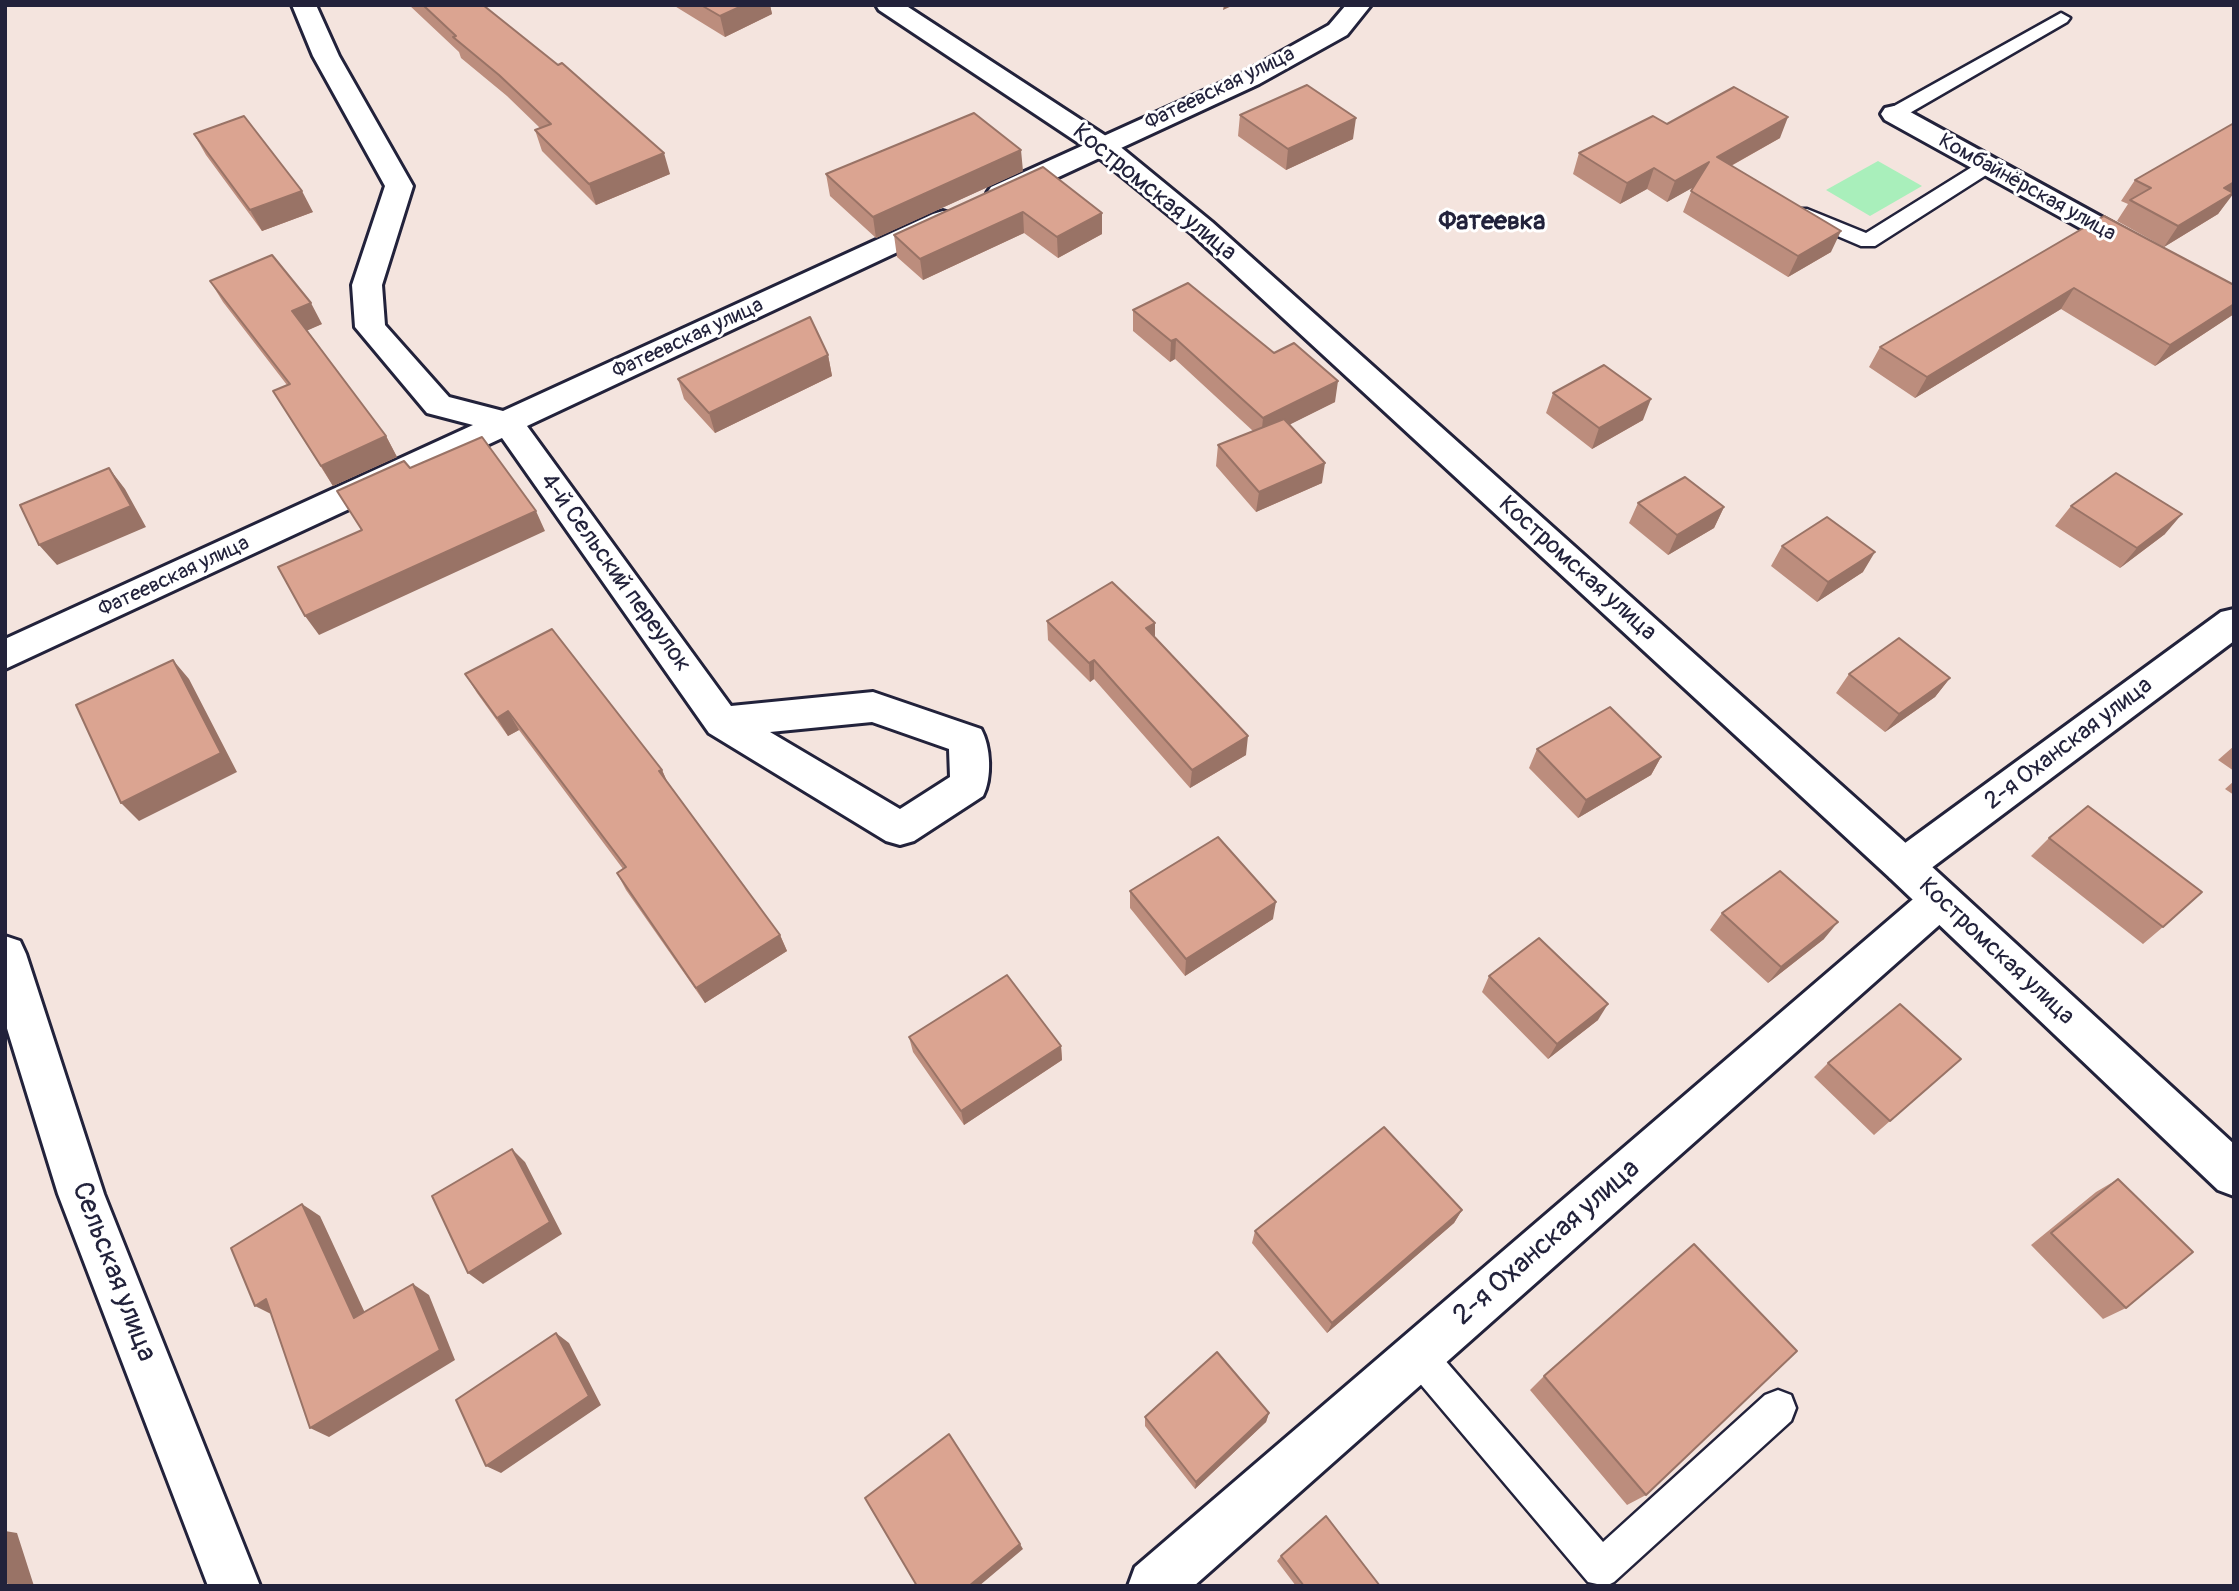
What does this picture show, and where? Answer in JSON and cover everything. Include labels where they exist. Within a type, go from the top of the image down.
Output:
[{"type":"street","points":[[304,5],[326,56],[398,186],[367,285],[370,327],[438,405],[508,424]]},
{"type":"street","name":"Костромская улица","points":[[888,5],[1102,146],[1202,228],[1904,866],[2234,1174]]},
{"type":"street","name":"Фатеевская улица","points":[[5,655],[1250,79],[1338,30],[1359,5]]},
{"type":"street","name":"Комбайнёрская улица","points":[[1894,114],[2163,262]]},
{"type":"street","name":"4-й Сельский переулок","points":[[508,424],[722,722],[900,829],[969,785],[968,740],[873,708],[722,722]]},
{"type":"street","name":"2-я Оханская улица","points":[[1904,866],[2234,622]]},
{"type":"street","name":"2-я Оханская улица","points":[[1154,1586],[1940,900]]},
{"type":"street","name":"Сельская улица","points":[[5,954],[81,1194],[234,1586]]},
{"type":"lane","points":[[1894,114],[2061,18]]},
{"type":"lane","points":[[1790,209],[1868,241],[1987,166]]},
{"type":"lane","points":[[1418,1355],[1601,1569],[1778,1408]]},
{"type":"green space","points":[[1878,161],[1922,186],[1870,216],[1826,190]]},
{"type":"building","points":[[423,5],[483,5],[558,65],[562,63],[664,153],[589,184],[535,130],[551,124],[499,75],[453,37],[456,36]]},
{"type":"building","points":[[701,5],[744,5],[720,16]]},
{"type":"building","points":[[1307,85],[1356,118],[1288,149],[1240,115]]},
{"type":"building","points":[[1734,87],[1788,117],[1717,157],[1841,231],[1798,256],[1691,191],[1709,162],[1675,181],[1654,168],[1627,183],[1579,153],[1653,116],[1667,124]]},
{"type":"building","points":[[974,113],[1021,150],[873,217],[826,174]]},
{"type":"building","points":[[244,116],[302,191],[250,210],[194,134]]},
{"type":"building","points":[[2234,123],[2234,182],[2224,188],[2233,193],[2178,226],[2130,200],[2151,188],[2135,180]]},
{"type":"building","points":[[1043,167],[1102,213],[1057,237],[1023,212],[920,259],[894,235]]},
{"type":"building","points":[[2104,216],[2234,285],[2234,304],[2170,345],[2074,288],[1927,377],[1880,347]]},
{"type":"building","points":[[272,255],[311,303],[292,311],[386,436],[321,466],[273,391],[290,384],[210,281]]},
{"type":"building","points":[[1188,283],[1274,353],[1294,343],[1338,381],[1263,418],[1176,339],[1171,341],[1133,310]]},
{"type":"building","points":[[810,317],[828,355],[709,413],[678,379]]},
{"type":"building","points":[[1604,365],[1651,399],[1599,428],[1553,393]]},
{"type":"building","points":[[1284,419],[1325,463],[1259,492],[1218,445]]},
{"type":"building","points":[[482,437],[536,511],[305,616],[278,567],[362,530],[337,491],[404,461],[410,468]]},
{"type":"building","points":[[109,468],[131,506],[39,545],[20,505]]},
{"type":"building","points":[[2116,473],[2182,514],[2137,548],[2071,506]]},
{"type":"building","points":[[1685,477],[1724,507],[1677,535],[1638,503]]},
{"type":"building","points":[[1827,517],[1875,552],[1828,582],[1782,546]]},
{"type":"building","points":[[1112,582],[1155,623],[1146,628],[1248,736],[1192,770],[1094,660],[1089,663],[1047,621]]},
{"type":"building","points":[[552,629],[662,770],[659,771],[780,935],[696,988],[617,873],[626,867],[508,711],[497,718],[465,674]]},
{"type":"building","points":[[1899,638],[1950,678],[1899,714],[1849,674]]},
{"type":"building","points":[[173,660],[221,753],[121,803],[76,705]]},
{"type":"building","points":[[1610,707],[1661,757],[1586,800],[1537,749]]},
{"type":"building","points":[[2088,806],[2202,892],[2163,927],[2049,838]]},
{"type":"building","points":[[1218,837],[1276,902],[1186,959],[1130,891]]},
{"type":"building","points":[[1780,871],[1838,922],[1781,967],[1722,913]]},
{"type":"building","points":[[1539,938],[1608,1004],[1557,1044],[1489,976]]},
{"type":"building","points":[[1007,975],[1061,1046],[961,1111],[909,1037]]},
{"type":"building","points":[[1900,1004],[1961,1059],[1890,1121],[1828,1063]]},
{"type":"building","points":[[1384,1127],[1462,1210],[1332,1323],[1255,1231]]},
{"type":"building","points":[[512,1149],[550,1222],[468,1273],[432,1196]]},
{"type":"building","points":[[2118,1179],[2193,1252],[2126,1308],[2051,1233]]},
{"type":"building","points":[[302,1204],[354,1318],[413,1284],[440,1350],[310,1428],[266,1299],[255,1306],[231,1248]]},
{"type":"building","points":[[1694,1244],[1797,1351],[1646,1495],[1544,1376]]},
{"type":"building","points":[[556,1333],[589,1396],[486,1466],[456,1400]]},
{"type":"building","points":[[1217,1352],[1269,1413],[1196,1482],[1145,1417]]},
{"type":"building","points":[[949,1434],[1020,1544],[969,1586],[917,1586],[865,1498]]},
{"type":"building","points":[[1326,1516],[1380,1586],[1304,1586],[1281,1556]]},
{"type":"district","name":"Фатеевка","points":[[1492,222]]}]
